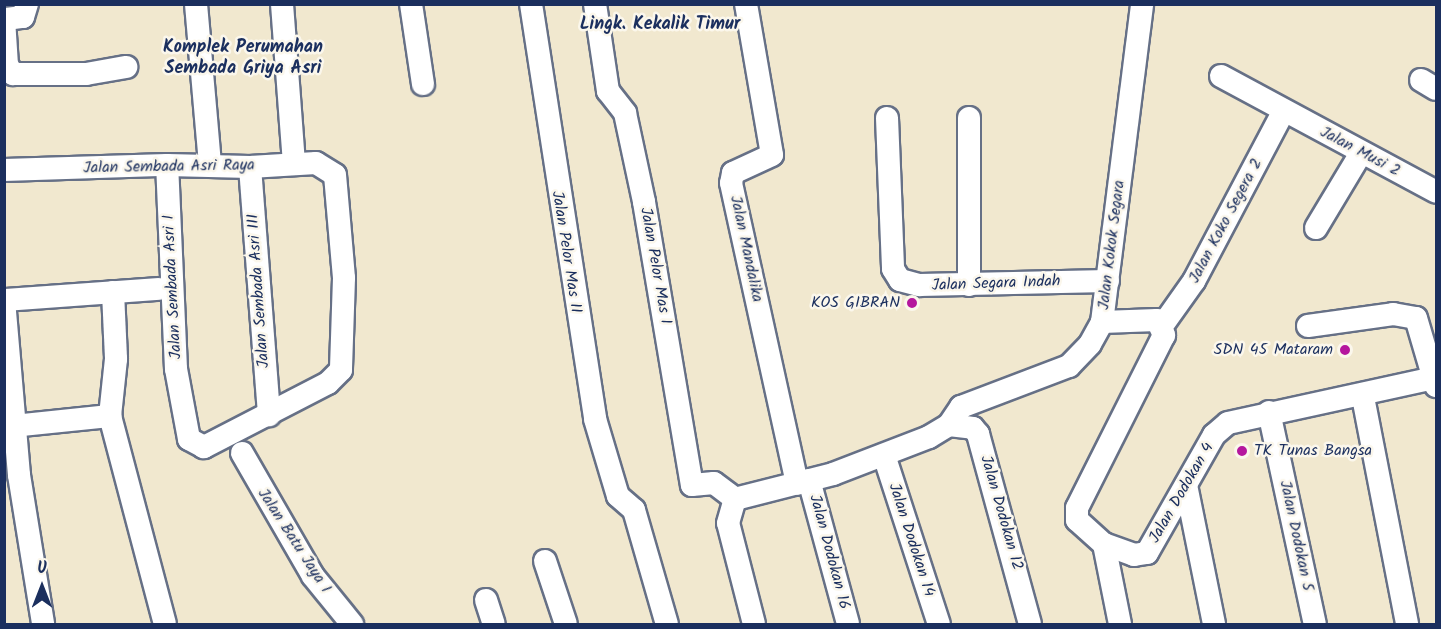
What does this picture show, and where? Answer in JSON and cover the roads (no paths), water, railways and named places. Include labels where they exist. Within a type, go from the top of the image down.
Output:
[{"type":"street","points":[[27,4],[26,15],[5,19],[7,65],[13,74],[74,75],[126,67]]},
{"type":"street","points":[[196,4],[210,165]]},
{"type":"street","points":[[282,4],[294,163]]},
{"type":"street","points":[[411,4],[423,84]]},
{"type":"street","name":"Jalan Pelor Mas II","points":[[531,4],[581,345],[618,496],[634,510],[667,624]]},
{"type":"street","name":"Jalan Pelor Mas I","points":[[595,4],[608,91],[625,113],[644,202],[692,485],[714,483],[735,499]]},
{"type":"street","name":"Jalan Mandalika","points":[[746,4],[772,158],[733,173],[731,183],[803,482]]},
{"type":"street","name":"Jalan Kokok Segara","points":[[735,499],[803,482],[884,455],[949,425],[961,406],[976,398],[1069,366],[1102,322],[1142,4]]},
{"type":"street","name":"Jalan Musi 2","points":[[1221,76],[1360,153],[1437,192]]},
{"type":"street","name":"Jalan Koko Segera 2","points":[[1104,544],[1077,520],[1080,500],[1163,331],[1194,281],[1283,111]]},
{"type":"street","name":"Jalan Segara Indah","points":[[887,118],[894,269],[905,284],[969,285],[1108,281]]},
{"type":"street","points":[[969,118],[969,285]]},
{"type":"street","points":[[1316,228],[1360,153]]},
{"type":"street","name":"Jalan Sembada Asri Raya","points":[[4,170],[167,165],[250,167],[294,163],[332,170],[344,278],[343,364],[328,383],[269,415]]},
{"type":"street","name":"Jalan Sembada Asri I","points":[[167,165],[182,409],[189,439],[201,447],[269,415]]},
{"type":"street","name":"Jalan Sembada Asri III","points":[[250,167],[269,415]]},
{"type":"street","points":[[43,624],[13,426],[4,300],[159,289]]},
{"type":"street","points":[[113,292],[116,359],[110,416],[165,624]]},
{"type":"street","points":[[1308,326],[1393,314],[1416,318],[1436,382]]},
{"type":"street","points":[[1102,322],[1146,319],[1163,331]]},
{"type":"street","name":"Jalan Dodokan 4","points":[[1104,544],[1134,555],[1147,553],[1221,428],[1269,412],[1363,397],[1436,382]]},
{"type":"street","points":[[1363,397],[1407,624]]},
{"type":"street","name":"Jalan Dodokan 5","points":[[1269,412],[1315,624]]},
{"type":"street","points":[[13,426],[110,416]]},
{"type":"street","name":"Jalan Dodokan 12","points":[[949,425],[973,428],[978,434],[1030,624]]},
{"type":"street","name":"Jalan Batu Jaya I","points":[[242,453],[313,576],[352,624]]},
{"type":"street","name":"Jalan Dodokan 14","points":[[884,455],[939,624]]},
{"type":"street","name":"Jalan Dodokan 16","points":[[803,482],[848,624]]},
{"type":"street","points":[[1186,485],[1214,624]]},
{"type":"street","points":[[735,499],[728,512],[730,538],[754,624]]},
{"type":"street","points":[[1104,544],[1120,624]]},
{"type":"street","points":[[545,561],[566,624]]},
{"type":"street","points":[[486,600],[494,624]]},
{"type":"place","name":"KOS GIBRAN","points":[[912,303]]},
{"type":"place","name":"SDN 45 Mataram","points":[[1345,350]]},
{"type":"place","name":"TK Tunas Bangsa","points":[[1242,451]]},
{"type":"district","name":"Lingk. Kekalik Timur","points":[[660,25]]},
{"type":"district","name":"Komplek Perumahan Sembada Griya Asri","points":[[243,59]]}]
